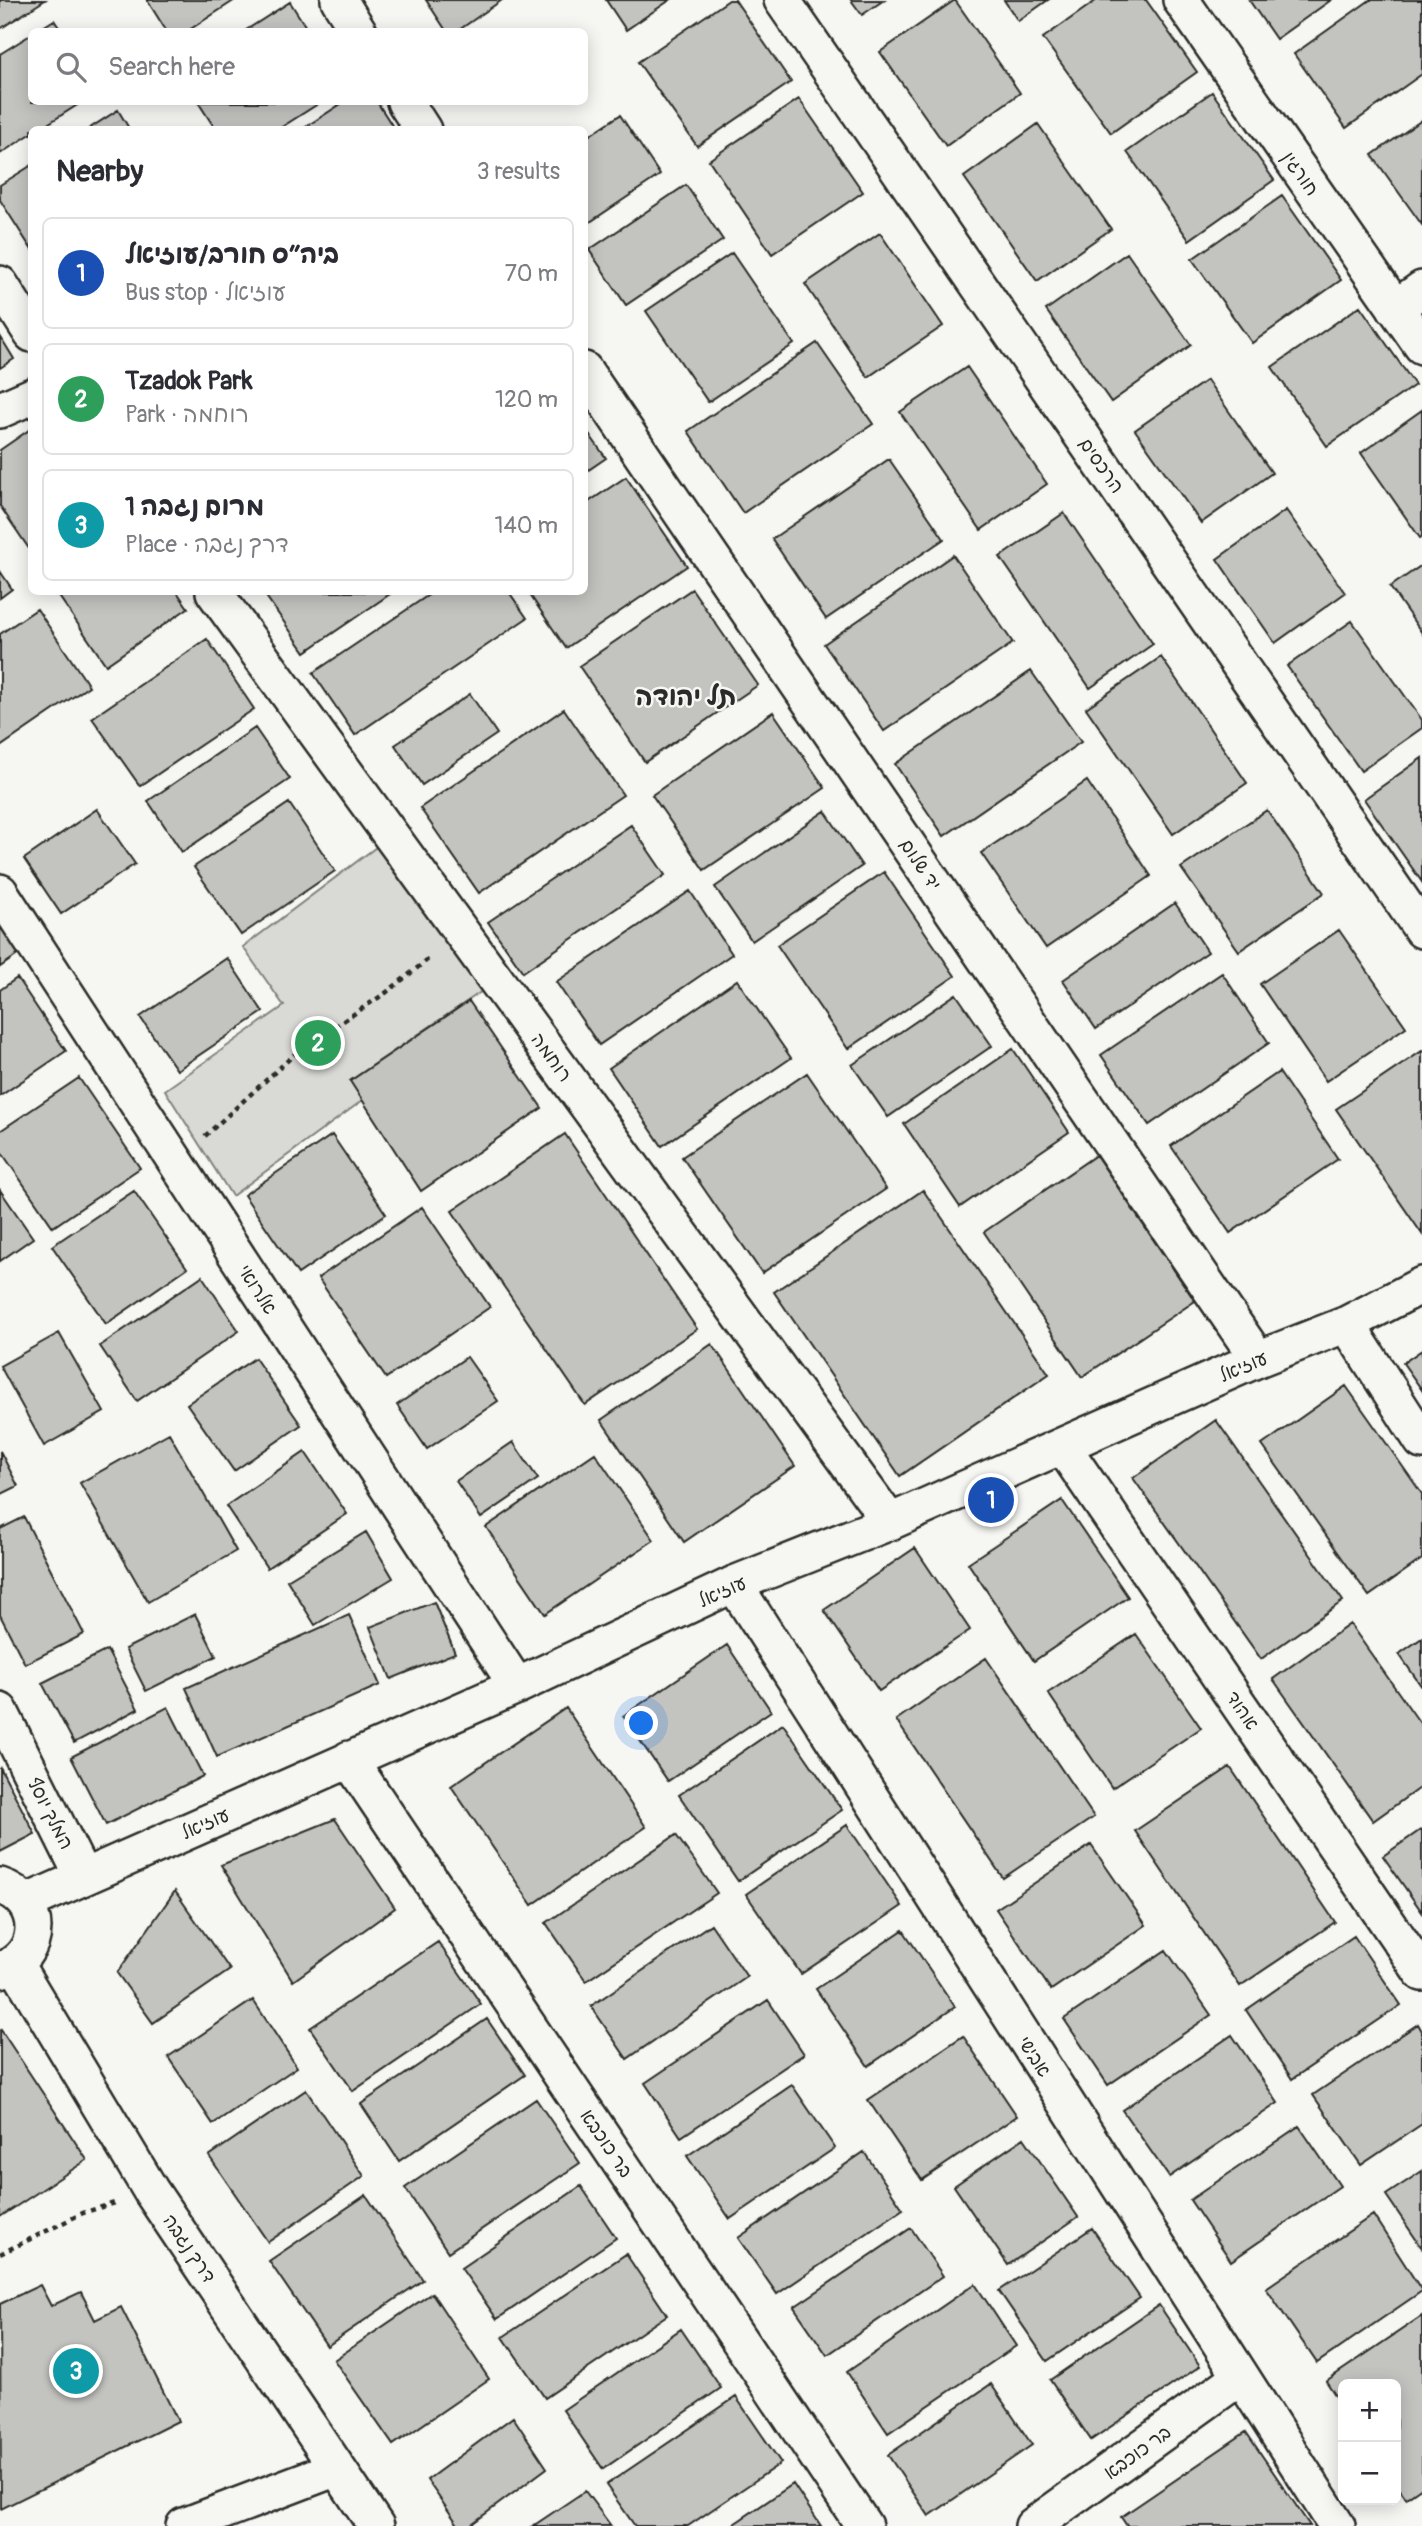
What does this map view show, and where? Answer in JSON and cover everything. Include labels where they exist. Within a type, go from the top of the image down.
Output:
[{"type":"street","points":[[339,0],[356,28]]},
{"type":"street","name":"הרכסים","points":[[782,0],[1422,930]]},
{"type":"street","name":"חורגין","points":[[1181,0],[1409,299],[1422,346]]},
{"type":"street","points":[[407,105],[420,126]]},
{"type":"street","points":[[0,284],[28,328]]},
{"type":"street","name":"יד שלום","points":[[588,376],[1258,1359]]},
{"type":"street","points":[[0,410],[28,398]]},
{"type":"street","name":"רוחמה","points":[[216,595],[890,1522]]},
{"type":"street","name":"אלרואי","points":[[0,892],[517,1686]]},
{"type":"street","name":"עוזיאל","points":[[13,1895],[83,1877],[517,1686],[734,1584],[890,1522],[1258,1359],[1347,1324],[1422,1285]]},
{"type":"street","points":[[1347,1324],[1422,1441]]},
{"type":"street","name":"אהוד","points":[[1063,1447],[1422,1973]]},
{"type":"street","name":"אבישי","points":[[734,1584],[1337,2526]]},
{"type":"street","name":"המלך יוסף","points":[[0,1711],[83,1877]]},
{"type":"street","name":"בר כוכבא","points":[[349,1759],[864,2526]]},
{"type":"street","points":[[8,1967],[24,1954],[31,1942],[34,1928],[32,1915],[13,1895]]},
{"type":"street","name":"דרך נגבה","points":[[8,1967],[151,2191],[376,2526]]},
{"type":"street","name":"בר כוכבא","points":[[1033,2526],[1240,2377]]},
{"type":"street","points":[[184,2526],[337,2468]]},
{"type":"path","points":[[176,1163],[298,1051],[387,992],[462,933]]},
{"type":"path","points":[[0,2254],[83,2213],[151,2191]]},
{"type":"shaded area","points":[[383,842],[491,985],[351,1080],[363,1100],[232,1196],[165,1090],[284,1006],[243,947]]},
{"type":"building","points":[[0,0],[45,0],[0,29]]},
{"type":"building","points":[[147,0],[235,0],[192,28],[164,28]]},
{"type":"building","points":[[426,0],[502,0],[462,28],[444,28]]},
{"type":"building","points":[[606,0],[670,0],[626,30]]},
{"type":"building","points":[[729,0],[735,0],[791,82],[697,146],[638,62]]},
{"type":"building","points":[[851,0],[884,0],[862,15]]},
{"type":"building","points":[[955,0],[1020,93],[946,146],[880,52]]},
{"type":"building","points":[[1004,0],[1048,0],[1018,21]]},
{"type":"building","points":[[1097,0],[1146,0],[1197,72],[1111,133],[1043,38]]},
{"type":"building","points":[[1249,0],[1331,0],[1276,39]]},
{"type":"building","points":[[1370,0],[1422,0],[1422,74],[1346,128],[1294,54]]},
{"type":"building","points":[[290,2],[306,28],[249,28]]},
{"type":"building","points":[[54,20],[59,28],[41,28]]},
{"type":"building","points":[[28,36],[28,105],[77,105],[44,126],[28,126],[28,136],[0,154],[0,54]]},
{"type":"building","points":[[1212,92],[1274,180],[1189,240],[1127,152]]},
{"type":"building","points":[[799,99],[863,192],[772,254],[709,160]]},
{"type":"building","points":[[200,105],[316,105],[283,126],[213,126]]},
{"type":"building","points":[[339,105],[379,105],[392,126],[307,126]]},
{"type":"building","points":[[118,110],[128,126],[93,126]]},
{"type":"building","points":[[620,115],[660,175],[588,223],[588,136]]},
{"type":"building","points":[[1422,120],[1422,225],[1372,155]]},
{"type":"building","points":[[1038,124],[1111,229],[1037,281],[964,177]]},
{"type":"building","points":[[28,168],[28,244],[0,200],[0,185]]},
{"type":"building","points":[[686,185],[723,240],[626,305],[589,250]]},
{"type":"building","points":[[1282,196],[1341,280],[1252,343],[1192,259]]},
{"type":"building","points":[[880,233],[943,326],[868,377],[805,284]]},
{"type":"building","points":[[732,253],[794,344],[708,402],[646,311]]},
{"type":"building","points":[[1127,253],[1191,345],[1111,402],[1046,310]]},
{"type":"building","points":[[1360,306],[1415,385],[1327,446],[1272,367]]},
{"type":"building","points":[[0,336],[14,359],[0,368]]},
{"type":"building","points":[[817,343],[873,424],[743,513],[688,431]]},
{"type":"building","points":[[967,367],[1047,484],[981,530],[900,412]]},
{"type":"building","points":[[1207,380],[1272,473],[1201,523],[1135,430]]},
{"type":"building","points":[[1422,410],[1422,537],[1420,538],[1361,453]]},
{"type":"building","points":[[28,431],[28,547],[0,506],[0,450]]},
{"type":"building","points":[[588,433],[606,458],[588,470]]},
{"type":"building","points":[[889,459],[944,539],[826,619],[772,539]]},
{"type":"building","points":[[626,477],[687,566],[566,648],[530,595],[588,595],[588,502]]},
{"type":"building","points":[[1286,510],[1345,593],[1275,643],[1217,559]]},
{"type":"building","points":[[1064,513],[1153,644],[1090,688],[1000,557]]},
{"type":"building","points":[[953,555],[1013,643],[884,731],[824,644]]},
{"type":"building","points":[[1422,565],[1422,633],[1390,587]]},
{"type":"building","points":[[0,571],[12,589],[0,598]]},
{"type":"building","points":[[692,589],[758,685],[645,762],[579,666]]},
{"type":"building","points":[[58,595],[179,595],[188,608],[106,665]]},
{"type":"building","points":[[265,595],[389,595],[305,652]]},
{"type":"building","points":[[429,595],[511,595],[527,618],[355,735],[313,673]]},
{"type":"building","points":[[37,609],[89,686],[0,747],[0,634]]},
{"type":"building","points":[[1352,621],[1422,720],[1422,728],[1361,771],[1287,666]]},
{"type":"building","points":[[207,639],[254,709],[140,786],[92,718]]},
{"type":"building","points":[[1161,657],[1247,783],[1173,834],[1086,708]]},
{"type":"building","points":[[1031,671],[1081,742],[944,836],[895,764]]},
{"type":"building","points":[[470,694],[497,734],[422,785],[395,745]]},
{"type":"building","points":[[564,709],[623,795],[479,893],[420,808]]},
{"type":"building","points":[[773,712],[825,788],[704,870],[652,795]]},
{"type":"building","points":[[255,728],[290,779],[182,852],[148,801]]},
{"type":"building","points":[[1422,758],[1422,882],[1364,799]]},
{"type":"building","points":[[1087,781],[1151,876],[1046,948],[981,853]]},
{"type":"building","points":[[289,803],[335,871],[241,935],[194,867]]},
{"type":"building","points":[[97,809],[135,864],[61,914],[24,859]]},
{"type":"building","points":[[1267,810],[1324,893],[1239,951],[1181,868]]},
{"type":"building","points":[[825,811],[862,866],[752,941],[715,887]]},
{"type":"building","points":[[631,825],[665,875],[523,972],[488,922]]},
{"type":"building","points":[[884,872],[955,976],[848,1049],[777,945]]},
{"type":"building","points":[[690,891],[732,954],[599,1045],[556,982]]},
{"type":"building","points":[[1175,903],[1208,952],[1096,1029],[1063,980]]},
{"type":"building","points":[[0,926],[19,954],[0,967]]},
{"type":"building","points":[[1339,930],[1406,1027],[1326,1081],[1260,984]]},
{"type":"building","points":[[227,958],[263,1012],[177,1070],[140,1017]]},
{"type":"building","points":[[1222,973],[1269,1043],[1149,1125],[1101,1055]]},
{"type":"building","points":[[17,978],[66,1051],[0,1096],[0,990]]},
{"type":"building","points":[[737,980],[791,1058],[662,1146],[609,1068]]},
{"type":"building","points":[[956,994],[992,1046],[888,1117],[852,1065]]},
{"type":"building","points":[[469,1001],[542,1108],[421,1191],[350,1081]]},
{"type":"building","points":[[1013,1049],[1069,1132],[960,1207],[904,1124]]},
{"type":"building","points":[[1422,1051],[1422,1234],[1336,1109]]},
{"type":"building","points":[[1279,1072],[1338,1159],[1230,1233],[1171,1146]]},
{"type":"building","points":[[807,1073],[886,1189],[762,1273],[682,1157]]},
{"type":"building","points":[[79,1078],[140,1168],[53,1227],[0,1150],[0,1131]]},
{"type":"building","points":[[565,1134],[697,1329],[585,1405],[452,1211]]},
{"type":"building","points":[[332,1135],[386,1214],[298,1274],[244,1195]]},
{"type":"building","points":[[1096,1155],[1195,1301],[1082,1377],[984,1232]]},
{"type":"building","points":[[0,1190],[33,1238],[0,1261]]},
{"type":"building","points":[[923,1190],[1049,1374],[900,1476],[774,1292]]},
{"type":"building","points":[[134,1191],[187,1268],[106,1324],[52,1246]]},
{"type":"building","points":[[422,1207],[490,1307],[386,1378],[318,1278]]},
{"type":"building","points":[[202,1276],[239,1331],[137,1401],[100,1346]]},
{"type":"building","points":[[59,1333],[104,1412],[44,1446],[0,1366]]},
{"type":"building","points":[[712,1344],[795,1466],[684,1542],[601,1420]]},
{"type":"building","points":[[1422,1350],[1422,1390],[1403,1363]]},
{"type":"building","points":[[467,1357],[498,1401],[427,1449],[397,1405]]},
{"type":"building","points":[[255,1358],[301,1425],[234,1471],[187,1404]]},
{"type":"building","points":[[1346,1386],[1422,1494],[1422,1559],[1369,1596],[1262,1445]]},
{"type":"building","points":[[1216,1420],[1343,1601],[1261,1659],[1133,1478]]},
{"type":"building","points":[[169,1433],[236,1551],[148,1602],[80,1483]]},
{"type":"building","points":[[513,1442],[538,1479],[481,1518],[456,1481]]},
{"type":"building","points":[[0,1451],[18,1486],[0,1495]]},
{"type":"building","points":[[305,1452],[347,1514],[267,1568],[226,1506]]},
{"type":"building","points":[[595,1453],[654,1540],[545,1614],[486,1527]]},
{"type":"building","points":[[1062,1500],[1128,1597],[1034,1661],[968,1563]]},
{"type":"building","points":[[24,1517],[84,1634],[25,1664],[0,1615],[0,1529]]},
{"type":"building","points":[[366,1532],[393,1578],[315,1625],[287,1580]]},
{"type":"building","points":[[915,1548],[970,1630],[879,1691],[824,1610]]},
{"type":"building","points":[[434,1602],[455,1653],[391,1679],[370,1627]]},
{"type":"building","points":[[195,1614],[216,1656],[146,1691],[125,1649]]},
{"type":"building","points":[[349,1615],[380,1685],[217,1757],[186,1688]]},
{"type":"building","points":[[1350,1624],[1422,1726],[1422,1786],[1373,1821],[1273,1679]]},
{"type":"building","points":[[1136,1634],[1201,1728],[1112,1788],[1048,1693]]},
{"type":"building","points":[[1422,1638],[1422,1687],[1399,1654]]},
{"type":"building","points":[[727,1645],[771,1711],[668,1781],[623,1716]]},
{"type":"building","points":[[107,1650],[138,1709],[74,1743],[42,1683]]},
{"type":"building","points":[[986,1658],[1094,1817],[1003,1878],[896,1720]]},
{"type":"building","points":[[168,1707],[203,1776],[106,1825],[71,1757]]},
{"type":"building","points":[[566,1708],[646,1827],[532,1905],[451,1786]]},
{"type":"building","points":[[783,1724],[842,1810],[738,1881],[679,1795]]},
{"type":"building","points":[[0,1767],[35,1834],[0,1852]]},
{"type":"building","points":[[1230,1767],[1335,1922],[1240,1986],[1135,1831]]},
{"type":"building","points":[[335,1819],[395,1908],[293,1981],[221,1865]]},
{"type":"building","points":[[847,1825],[902,1906],[801,1974],[746,1894]]},
{"type":"building","points":[[1422,1829],[1422,1912],[1383,1856]]},
{"type":"building","points":[[676,1835],[717,1893],[586,1981],[546,1923]]},
{"type":"building","points":[[1091,1845],[1146,1925],[1051,1990],[996,1909]]},
{"type":"building","points":[[175,1891],[230,1970],[153,2023],[117,1973]]},
{"type":"building","points":[[711,1924],[747,1977],[627,2059],[591,2006]]},
{"type":"building","points":[[903,1930],[955,2007],[868,2066],[816,1989]]},
{"type":"building","points":[[1354,1936],[1401,2005],[1292,2079],[1246,2010]]},
{"type":"building","points":[[438,1942],[481,2004],[353,2091],[310,2028]]},
{"type":"building","points":[[1166,1950],[1211,2015],[1108,2085],[1064,2019]]},
{"type":"building","points":[[253,2000],[297,2067],[213,2124],[168,2057]]},
{"type":"building","points":[[768,2000],[804,2054],[681,2137],[645,2083]]},
{"type":"building","points":[[487,2019],[525,2075],[399,2161],[361,2104]]},
{"type":"building","points":[[1418,2024],[1422,2031],[1422,2124],[1361,2165],[1313,2095]]},
{"type":"building","points":[[0,2031],[87,2160],[0,2217]]},
{"type":"building","points":[[1232,2035],[1278,2103],[1169,2177],[1122,2110]]},
{"type":"building","points":[[963,2036],[1017,2116],[922,2180],[868,2100]]},
{"type":"building","points":[[792,2085],[835,2148],[730,2219],[687,2156]]},
{"type":"building","points":[[306,2090],[364,2176],[268,2242],[209,2156]]},
{"type":"building","points":[[536,2099],[580,2163],[448,2252],[405,2188]]},
{"type":"building","points":[[1299,2126],[1340,2186],[1231,2261],[1190,2200]]},
{"type":"building","points":[[1024,2138],[1078,2217],[1008,2265],[954,2186]]},
{"type":"building","points":[[864,2152],[903,2209],[777,2294],[738,2238]]},
{"type":"building","points":[[1422,2171],[1422,2248],[1386,2195]]},
{"type":"building","points":[[581,2186],[616,2238],[497,2319],[461,2268]]},
{"type":"building","points":[[366,2195],[423,2280],[327,2346],[269,2261]]},
{"type":"building","points":[[1373,2215],[1422,2291],[1317,2363],[1266,2288]]},
{"type":"building","points":[[911,2228],[943,2276],[827,2355],[794,2307]]},
{"type":"building","points":[[1092,2228],[1140,2298],[1047,2361],[999,2291]]},
{"type":"building","points":[[626,2254],[667,2315],[545,2398],[503,2337]]},
{"type":"building","points":[[975,2284],[1016,2346],[888,2433],[847,2372]]},
{"type":"building","points":[[40,2285],[51,2306],[81,2292],[95,2320],[121,2307],[178,2421],[1,2509],[0,2304]]},
{"type":"building","points":[[432,2293],[489,2379],[393,2445],[334,2360]]},
{"type":"building","points":[[1159,2305],[1200,2366],[1091,2440],[1050,2380]]},
{"type":"building","points":[[1422,2316],[1422,2487],[1406,2498],[1401,2491],[1401,2379],[1338,2379],[1338,2399],[1326,2381]]},
{"type":"building","points":[[681,2329],[721,2388],[603,2469],[563,2410]]},
{"type":"building","points":[[991,2384],[1032,2445],[929,2516],[888,2455]]},
{"type":"building","points":[[736,2397],[781,2463],[688,2526],[635,2526],[606,2485]]},
{"type":"building","points":[[513,2417],[547,2468],[469,2526],[459,2526],[427,2480]]},
{"type":"building","points":[[1246,2432],[1310,2526],[1127,2526],[1121,2517]]},
{"type":"building","points":[[793,2484],[821,2526],[731,2526]]},
{"type":"building","points":[[585,2491],[611,2526],[533,2526]]},
{"type":"place","name":"Tzadok Park","points":[[318,1043]]},
{"type":"place","name":"ביה״ס חורב/עוזיאל","points":[[991,1500]]},
{"type":"place","name":"מרום נגבה 1","points":[[76,2371]]},
{"type":"district","name":"תל יהודה","points":[[686,696]]}]
